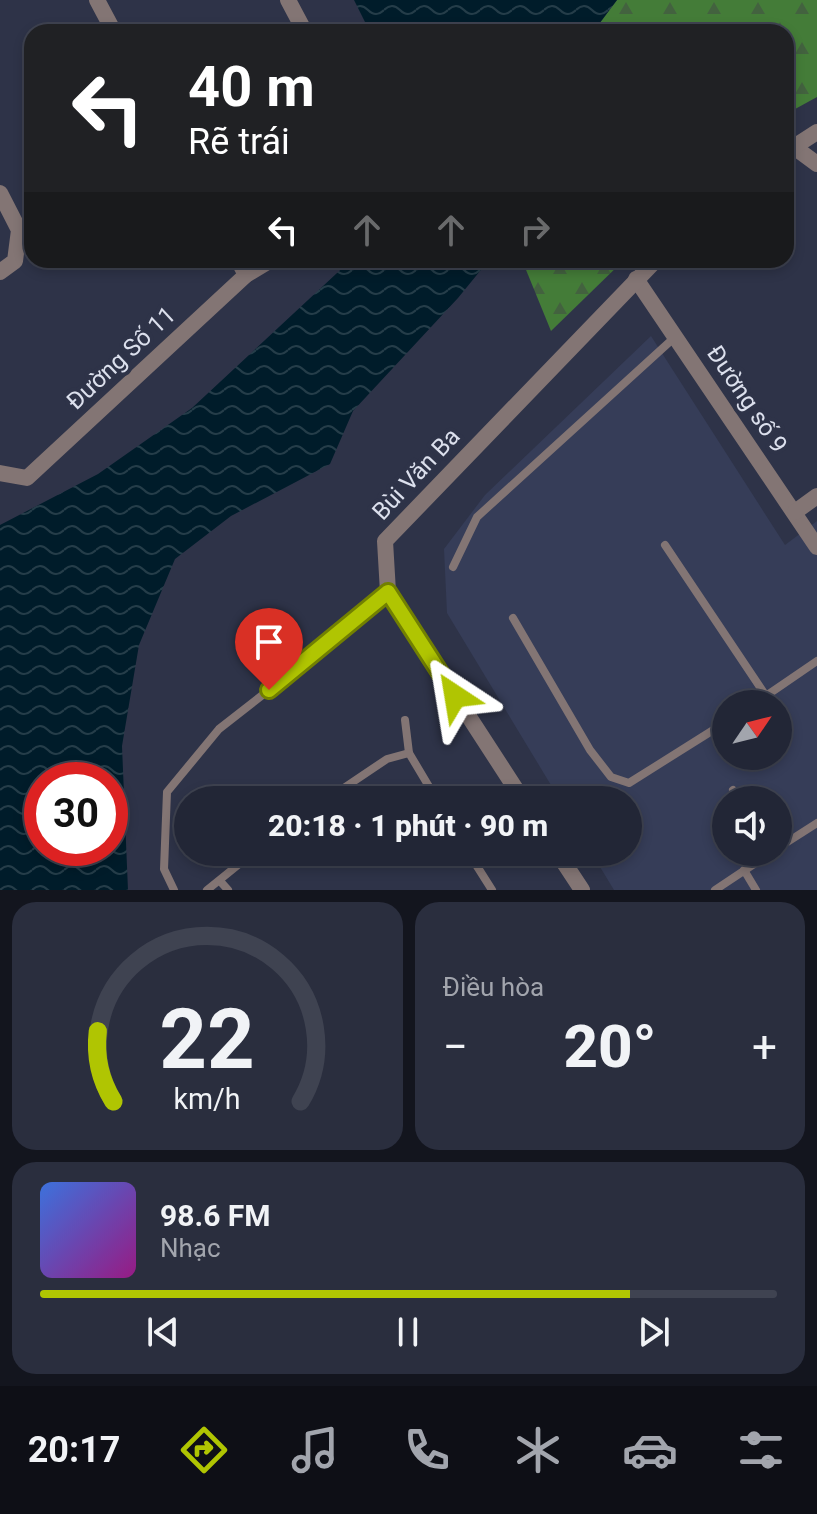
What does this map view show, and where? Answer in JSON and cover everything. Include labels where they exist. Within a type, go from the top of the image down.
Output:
[{"type":"street","points":[[97,0],[110,24]]},
{"type":"street","points":[[288,0],[301,24]]},
{"type":"street","points":[[794,147],[817,132]]},
{"type":"street","points":[[794,152],[817,164]]},
{"type":"street","points":[[0,193],[19,230],[15,261],[0,272]]},
{"type":"street","name":"Đường Số 11","points":[[0,473],[27,478],[241,268]]},
{"type":"street","name":"Bùi Văn Ba","points":[[514,786],[388,592],[385,541],[648,268]]},
{"type":"street","name":"Đường số 9","points":[[636,279],[817,547]]},
{"type":"street","points":[[795,512],[817,496]]},
{"type":"street","points":[[566,866],[582,890]]},
{"type":"lane","points":[[453,567],[477,517],[675,336]]},
{"type":"lane","points":[[665,545],[762,690]]},
{"type":"lane","points":[[174,890],[164,869],[167,792],[219,729],[388,592]]},
{"type":"lane","points":[[513,618],[590,750],[611,777],[629,783],[712,731]]},
{"type":"lane","points":[[775,690],[817,661]]},
{"type":"lane","points":[[405,720],[409,753],[429,786]]},
{"type":"lane","points":[[347,786],[387,759],[409,753]]},
{"type":"lane","points":[[792,839],[817,823]]},
{"type":"lane","points":[[207,890],[238,866]]},
{"type":"lane","points":[[477,866],[492,890]]},
{"type":"lane","points":[[715,890],[750,866]]},
{"type":"lane","points":[[744,870],[756,890]]},
{"type":"lane","points":[[220,881],[228,890]]},
{"type":"shaded area","points":[[651,336],[785,545],[817,521],[817,890],[614,890],[599,866],[642,866],[642,786],[552,786],[447,613],[444,549],[485,495]]},
{"type":"green space","points":[[617,0],[817,0],[817,97],[794,110],[794,24],[599,24]]},
{"type":"green space","points":[[525,268],[616,268],[551,331]]},
{"type":"water","points":[[354,0],[617,0],[599,24],[366,24]]},
{"type":"water","points":[[342,268],[482,268],[353,411],[330,464],[231,516],[175,559],[139,645],[122,746],[123,762],[24,762],[24,866],[127,866],[128,890],[0,890],[0,525],[98,474],[192,408]]},
{"type":"route","points":[[269,690],[388,592],[455,696]]}]
